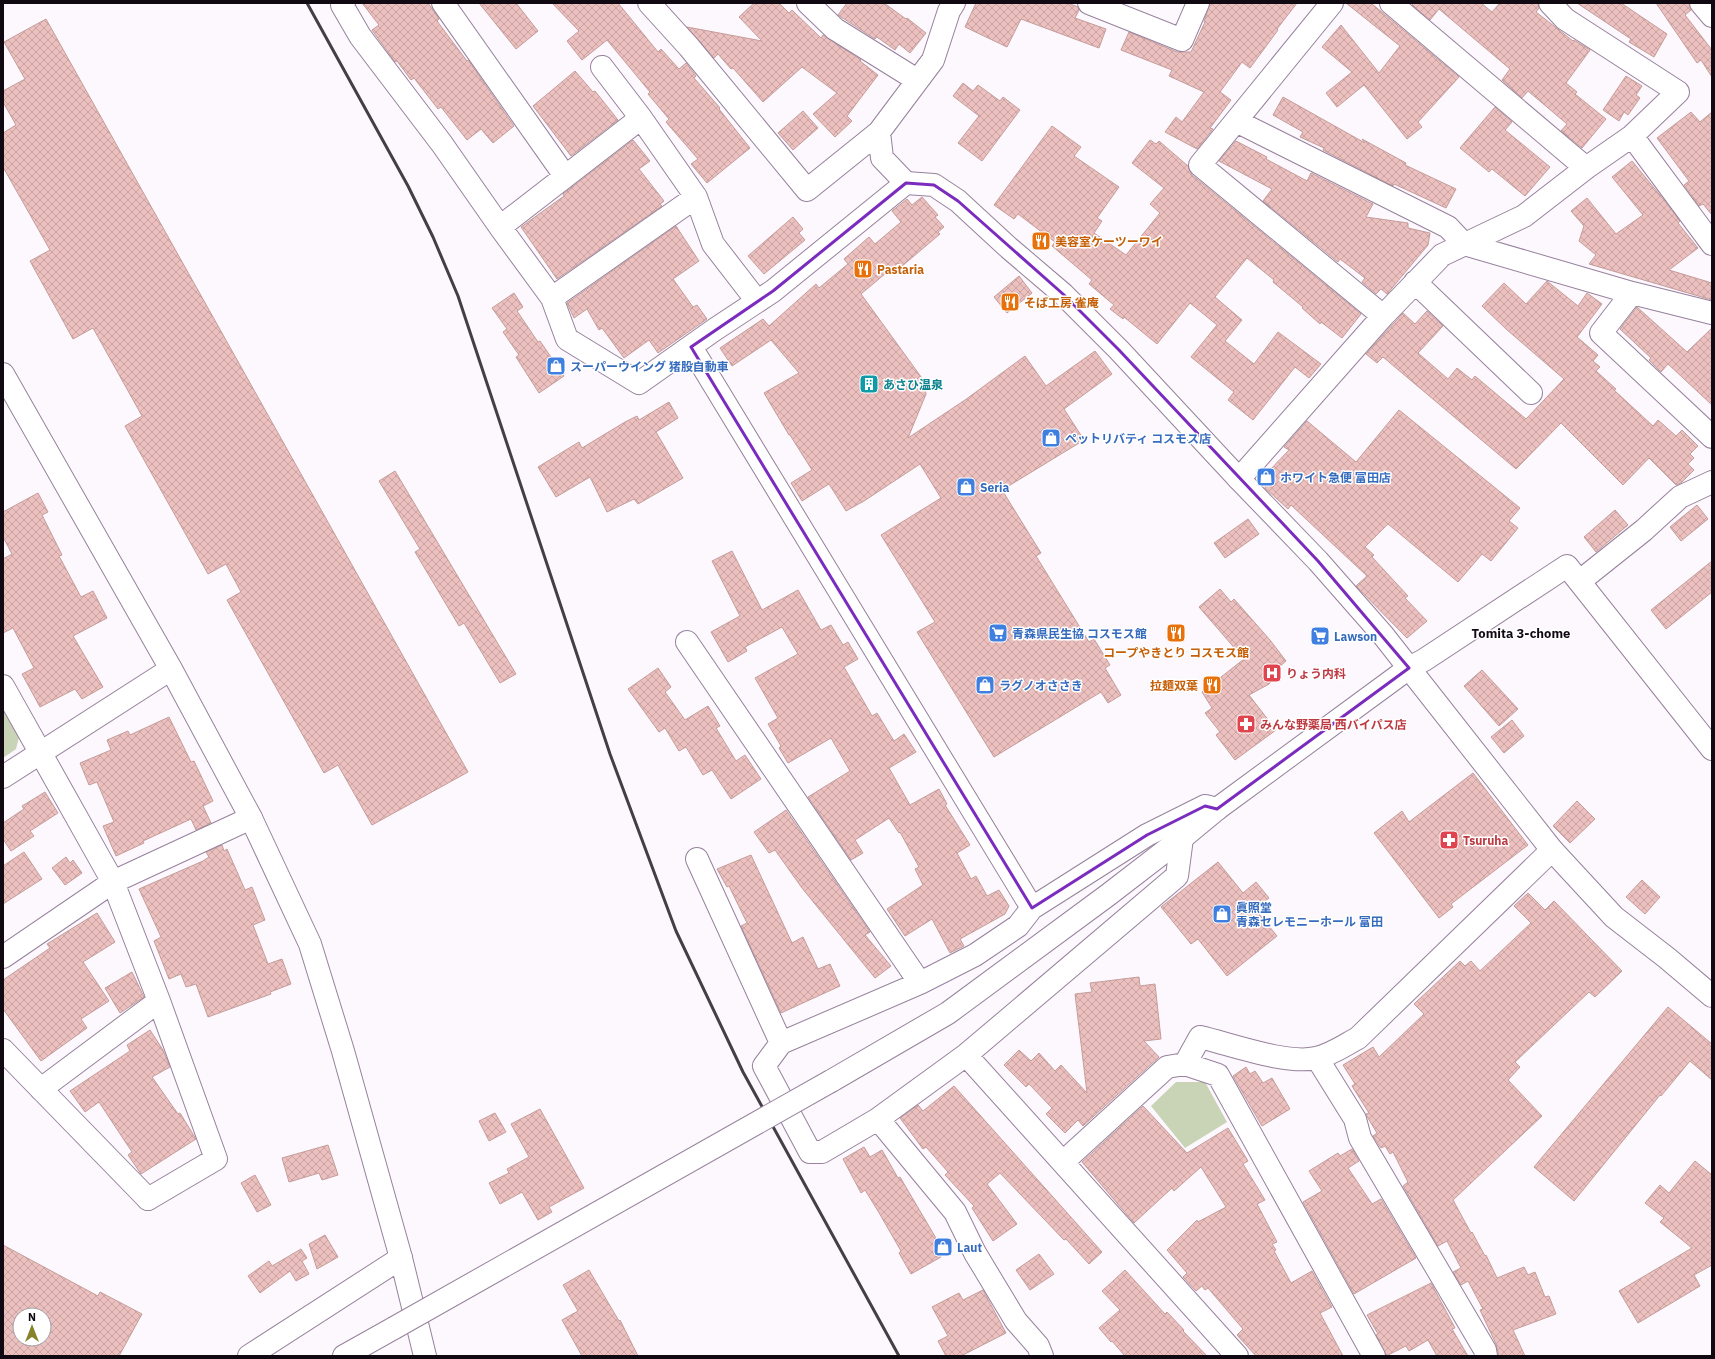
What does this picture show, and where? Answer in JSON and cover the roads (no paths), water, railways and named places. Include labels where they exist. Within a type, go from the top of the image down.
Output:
[{"type":"street","points":[[344,3],[342,5],[360,36],[442,144],[552,298],[567,339],[639,383],[714,330],[773,291],[906,183]]},
{"type":"street","points":[[443,3],[565,176]]},
{"type":"street","points":[[649,3],[689,47],[807,190],[879,132],[933,60],[954,3]]},
{"type":"street","points":[[808,3],[835,29],[917,80]]},
{"type":"street","points":[[1089,3],[1182,40],[1198,3]]},
{"type":"street","points":[[1332,3],[1200,165],[1383,316]]},
{"type":"street","points":[[1391,3],[1586,168]]},
{"type":"street","points":[[1239,479],[1383,316],[1442,256],[1524,216],[1586,168],[1632,136],[1678,92],[1565,19],[1550,3]]},
{"type":"street","points":[[1701,3],[1712,16]]},
{"type":"street","points":[[602,67],[641,118],[696,196],[713,244],[757,302]]},
{"type":"street","points":[[500,227],[641,118]]},
{"type":"street","points":[[1236,121],[1448,227],[1464,244],[1632,292],[1712,313]]},
{"type":"street","points":[[879,132],[882,158],[906,183],[934,185],[952,197],[1063,294],[1119,350],[1239,479],[1318,561],[1409,668],[1552,850],[1614,917],[1667,958],[1712,996]]},
{"type":"street","points":[[1632,136],[1712,244]]},
{"type":"street","points":[[552,298],[696,196]]},
{"type":"street","points":[[1415,282],[1531,393]]},
{"type":"street","points":[[1632,292],[1601,333],[1712,437]]},
{"type":"street","points":[[692,346],[1032,908]]},
{"type":"street","points":[[3,374],[171,669],[251,818],[310,944],[401,1258],[425,1356]]},
{"type":"street","points":[[1580,581],[1644,530],[1680,497],[1712,482]]},
{"type":"street","points":[[344,1356],[831,1081],[948,1013],[1182,838],[1218,809],[1409,668],[1424,660],[1567,566],[1712,749]]},
{"type":"street","points":[[687,642],[920,983]]},
{"type":"street","points":[[3,778],[171,669]]},
{"type":"street","points":[[3,686],[113,882],[160,1001],[216,1160],[148,1198],[3,1050]]},
{"type":"street","points":[[1182,838],[1178,876],[966,1055],[878,1119],[822,1152],[810,1152],[764,1066],[780,1043],[920,983],[975,955],[1018,926],[1032,908],[1147,835],[1205,806],[1218,809]]},
{"type":"street","points":[[3,957],[113,882],[251,818]]},
{"type":"street","points":[[1184,1064],[1200,1037],[1297,1060],[1317,1058],[1358,1038],[1552,850]]},
{"type":"street","points":[[697,859],[780,1043]]},
{"type":"street","points":[[41,1089],[160,1001]]},
{"type":"street","points":[[966,1055],[1237,1356]]},
{"type":"street","points":[[1317,1058],[1355,1119],[1360,1138],[1486,1350],[1486,1356]]},
{"type":"street","points":[[1063,1162],[1167,1067],[1184,1064],[1218,1075],[1374,1356]]},
{"type":"street","points":[[878,1119],[956,1212],[975,1253],[1016,1321],[1038,1346],[1042,1356]]},
{"type":"street","points":[[250,1356],[401,1258]]},
{"type":"railway","points":[[307,3],[408,186],[433,237],[458,296],[610,754],[676,931],[743,1072],[899,1356]]},
{"type":"place","name":"美容室ケーツーワイ","points":[[1041,241]]},
{"type":"place","name":"Pastaria","points":[[863,269]]},
{"type":"place","name":"そば工房 雀庵","points":[[1010,302]]},
{"type":"place","name":"スーパーウイング 猪股自動車","points":[[556,366]]},
{"type":"place","name":"あさひ温泉","points":[[869,384]]},
{"type":"place","name":"ペットリバティ コスモス店","points":[[1051,438]]},
{"type":"place","name":"ホワイト急便 富田店","points":[[1266,477]]},
{"type":"place","name":"Seria","points":[[966,487]]},
{"type":"place","name":"青森県民生協 コスモス館","points":[[998,633]]},
{"type":"place","name":"コープやきとり コスモス館","points":[[1176,633]]},
{"type":"place","name":"Lawson","points":[[1320,636]]},
{"type":"place","name":"りょう内科","points":[[1272,673]]},
{"type":"place","name":"ラグノオささき","points":[[985,685]]},
{"type":"place","name":"拉麺双葉","points":[[1212,685]]},
{"type":"place","name":"みんな野薬局 西バイパス店","points":[[1246,724]]},
{"type":"place","name":"Tsuruha","points":[[1449,840]]},
{"type":"place","name":"眞照堂 青森セレモニーホール 富田","points":[[1222,914]]},
{"type":"place","name":"Laut","points":[[943,1247]]},
{"type":"district","name":"Tomita 3-chome","points":[[1521,633]]}]
